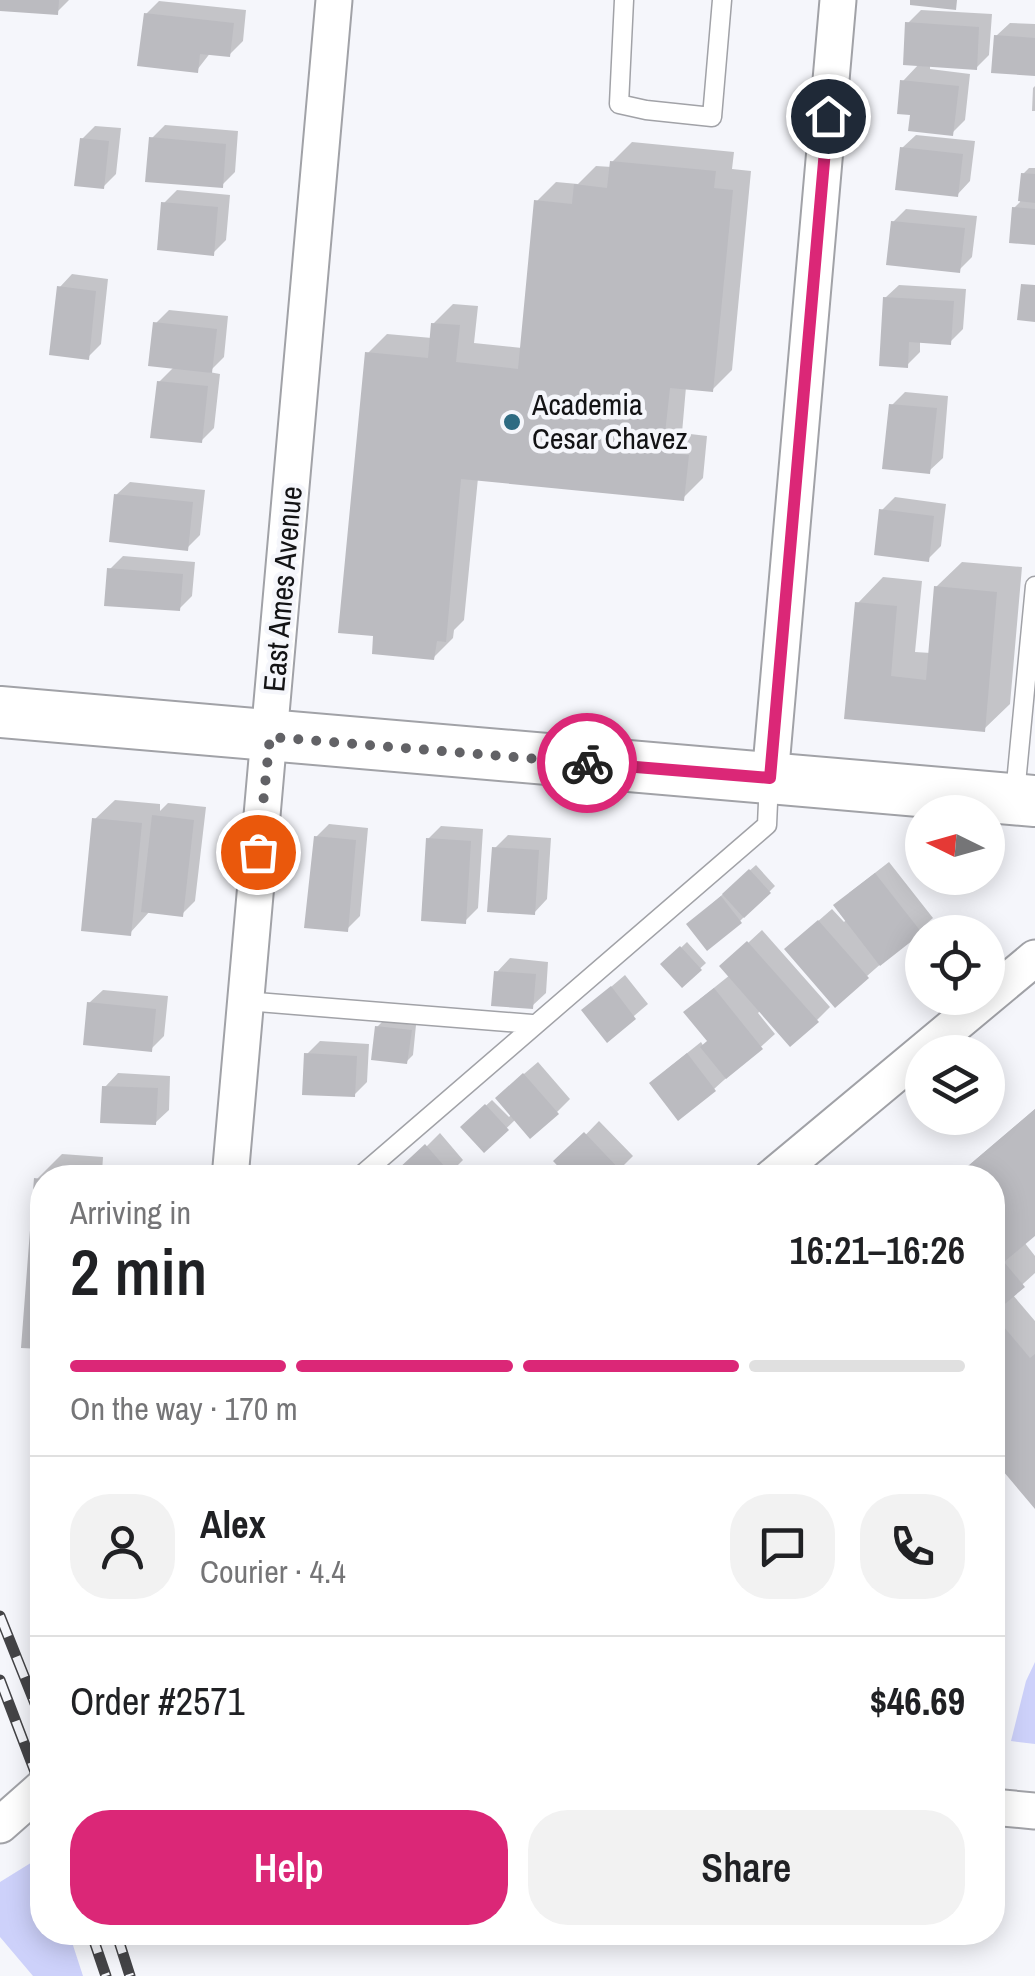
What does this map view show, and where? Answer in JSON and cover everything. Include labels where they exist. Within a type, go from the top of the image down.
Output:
[{"type":"main road","points":[[0,712],[1025,800]]},
{"type":"street","name":"East Ames Avenue","points":[[231,1165],[334,0]]},
{"type":"street","points":[[770,778],[838,0]]},
{"type":"street","points":[[787,1165],[1035,958]]},
{"type":"street","points":[[0,1826],[30,1799]]},
{"type":"street","points":[[1005,1808],[1035,1811]]},
{"type":"lane","points":[[624,0],[619,104],[712,117],[722,0]]},
{"type":"lane","points":[[1025,800],[1035,586]]},
{"type":"lane","points":[[373,1165],[767,825],[770,778]]},
{"type":"lane","points":[[244,1001],[532,1024]]},
{"type":"shaded area","points":[[1035,1662],[1035,1744],[1011,1741],[1026,1681]]},
{"type":"shaded area","points":[[30,1863],[30,1945],[73,1945],[83,1976],[33,1976],[0,1937],[0,1882]]},
{"type":"building","points":[[0,0],[59,0],[58,15],[0,11]]},
{"type":"building","points":[[910,0],[957,0],[956,10],[910,5]]},
{"type":"building","points":[[144,13],[234,23],[230,57],[200,54],[198,73],[137,66]]},
{"type":"building","points":[[905,22],[979,27],[977,70],[903,65]]},
{"type":"building","points":[[994,35],[1035,38],[1035,76],[991,73]]},
{"type":"building","points":[[900,80],[959,86],[953,136],[908,131],[910,115],[897,114]]},
{"type":"building","points":[[149,137],[226,144],[223,188],[145,182]]},
{"type":"building","points":[[80,138],[109,141],[104,189],[74,186]]},
{"type":"building","points":[[900,147],[963,154],[958,197],[895,190]]},
{"type":"building","name":"Academia Cesar Chavez","points":[[610,161],[716,171],[714,188],[733,190],[713,392],[670,388],[663,452],[689,455],[684,501],[461,479],[446,642],[437,641],[434,660],[372,654],[373,636],[338,633],[365,352],[428,358],[431,323],[460,325],[456,362],[518,369],[534,200],[572,204],[574,184],[607,188]]},
{"type":"building","points":[[1021,173],[1035,174],[1035,203],[1018,201]]},
{"type":"building","points":[[161,202],[218,207],[214,256],[157,250]]},
{"type":"building","points":[[1012,207],[1035,209],[1035,245],[1009,243]]},
{"type":"building","points":[[891,221],[965,228],[960,273],[886,265]]},
{"type":"building","points":[[1021,284],[1035,285],[1035,322],[1017,320]]},
{"type":"building","points":[[57,286],[96,291],[89,360],[49,355]]},
{"type":"building","points":[[883,297],[954,301],[951,345],[909,342],[908,368],[879,366]]},
{"type":"building","points":[[153,322],[217,329],[212,373],[148,366]]},
{"type":"building","points":[[157,381],[208,386],[202,443],[150,438]]},
{"type":"building","points":[[889,404],[937,408],[930,474],[882,469]]},
{"type":"building","points":[[114,494],[193,502],[188,551],[109,542]]},
{"type":"building","points":[[879,509],[934,516],[929,562],[874,555]]},
{"type":"building","points":[[107,568],[183,574],[180,611],[104,606]]},
{"type":"building","points":[[934,586],[997,592],[985,732],[844,719],[855,602],[897,606],[891,676],[926,680]]},
{"type":"building","points":[[152,815],[194,820],[183,917],[141,912]]},
{"type":"building","points":[[92,818],[142,823],[131,936],[81,931]]},
{"type":"building","points":[[314,836],[356,840],[348,932],[304,928]]},
{"type":"building","points":[[426,838],[471,841],[466,924],[421,921]]},
{"type":"building","points":[[492,847],[539,850],[535,915],[487,912]]},
{"type":"building","points":[[749,869],[771,893],[744,918],[722,894]]},
{"type":"building","points":[[875,873],[908,915],[905,946],[880,966],[833,905]]},
{"type":"building","points":[[721,896],[742,923],[707,951],[686,924]]},
{"type":"building","points":[[818,920],[869,978],[835,1008],[784,949]]},
{"type":"building","points":[[747,941],[819,1022],[790,1047],[719,966]]},
{"type":"building","points":[[680,946],[702,970],[682,988],[660,964]]},
{"type":"building","points":[[494,971],[536,974],[533,1009],[491,1006]]},
{"type":"building","points":[[611,986],[636,1019],[607,1043],[581,1010]]},
{"type":"building","points":[[714,988],[763,1049],[726,1079],[700,1047],[707,1041],[683,1012]]},
{"type":"building","points":[[87,1002],[156,1009],[152,1052],[83,1045]]},
{"type":"building","points":[[375,1026],[412,1030],[407,1064],[371,1060]]},
{"type":"building","points":[[304,1053],[357,1056],[355,1097],[302,1095]]},
{"type":"building","points":[[687,1053],[716,1091],[678,1121],[649,1083]]},
{"type":"building","points":[[523,1073],[559,1114],[530,1139],[495,1098]]},
{"type":"building","points":[[102,1086],[158,1088],[156,1125],[100,1123]]},
{"type":"building","points":[[485,1104],[509,1130],[484,1153],[460,1127]]},
{"type":"building","points":[[1035,1109],[1035,1236],[1005,1261],[1005,1165],[969,1165]]},
{"type":"building","points":[[584,1132],[615,1165],[557,1165],[553,1161]]},
{"type":"building","points":[[425,1144],[443,1165],[402,1165]]},
{"type":"building","points":[[30,1230],[30,1348],[21,1348]]},
{"type":"building","points":[[1005,1263],[1025,1287],[1005,1304]]},
{"type":"building","points":[[1005,1328],[1030,1358],[1035,1354],[1035,1509],[1005,1473]]},
{"type":"railway","points":[[0,1616],[30,1691]]},
{"type":"railway","points":[[0,1680],[30,1759]]},
{"type":"railway","points":[[95,1945],[106,1976]]},
{"type":"railway","points":[[120,1945],[130,1976]]},
{"type":"way so far","points":[[258,852],[270,737],[587,763]]},
{"type":"place","name":"Academia Cesar Chavez","points":[[512,422]]},
{"type":"route","points":[[587,763],[770,778],[828,116]]}]
